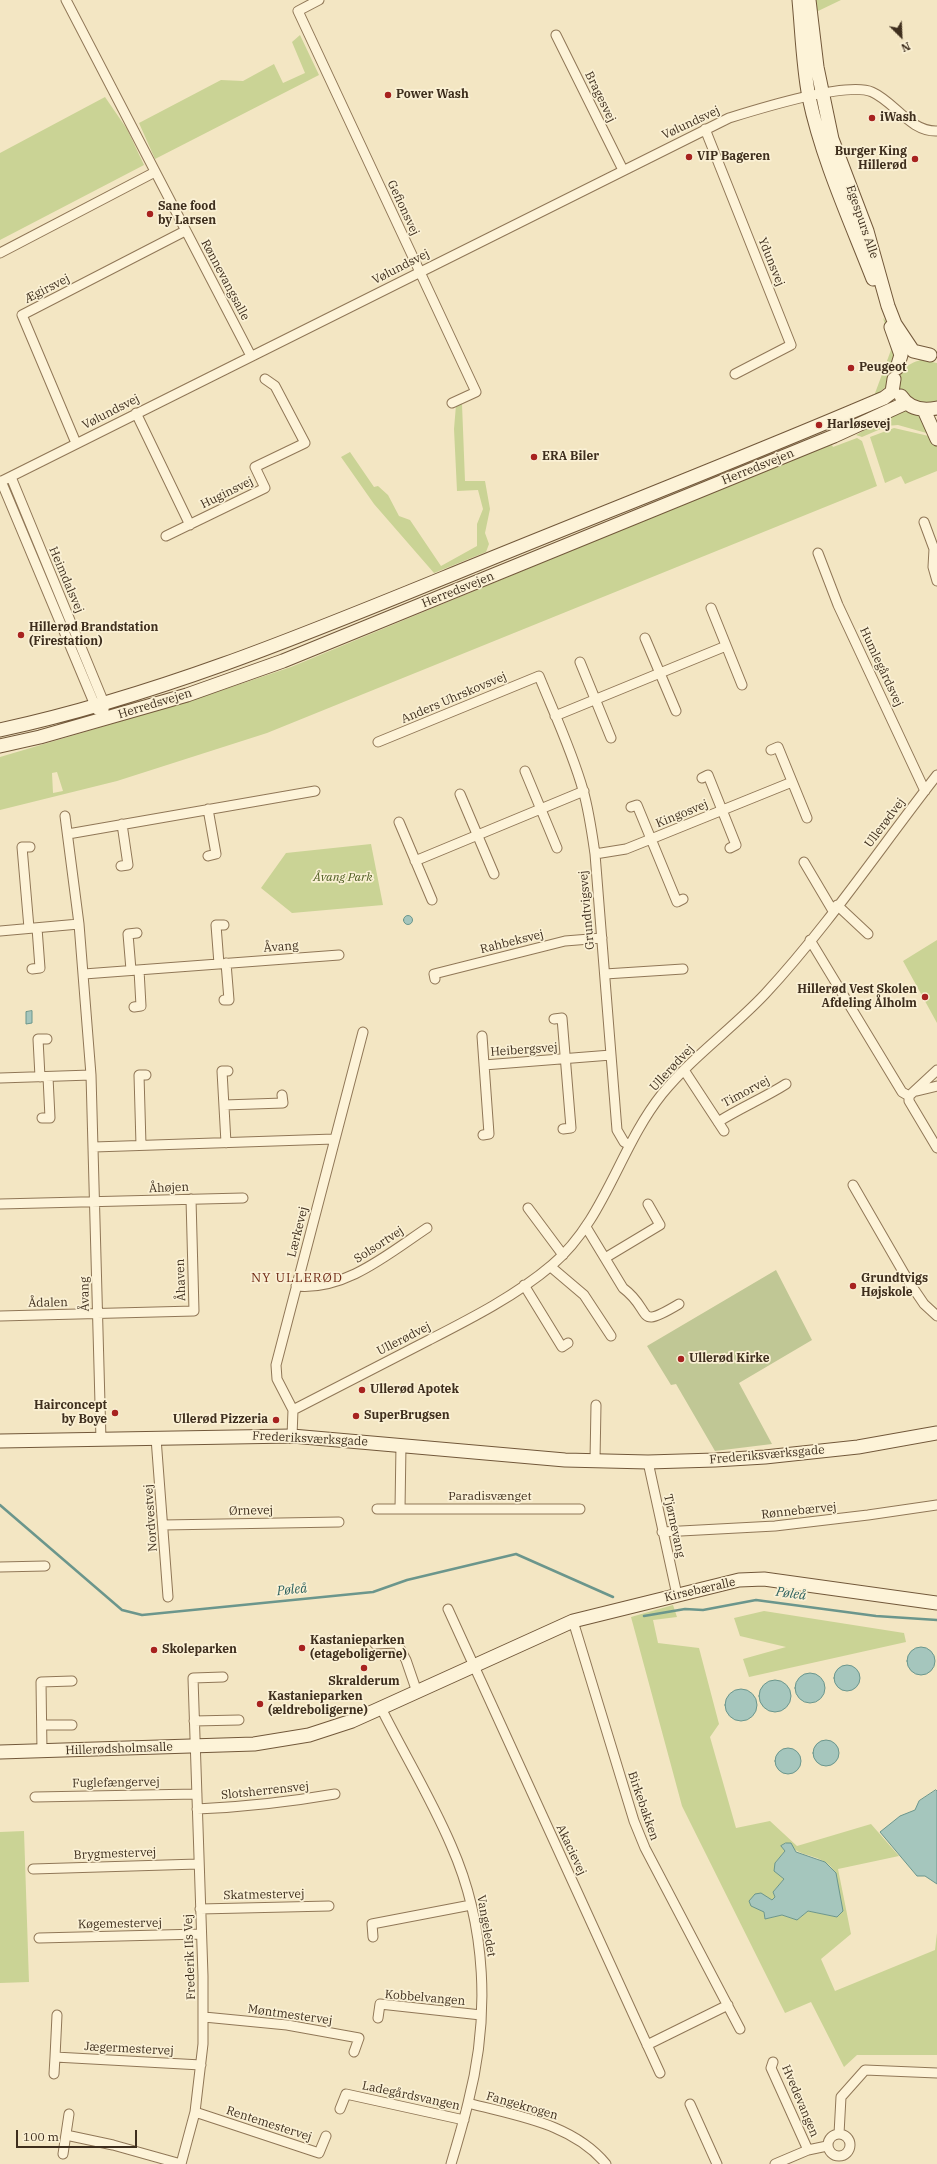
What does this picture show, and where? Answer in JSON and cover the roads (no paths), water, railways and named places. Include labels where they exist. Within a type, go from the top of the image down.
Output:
[{"type":"street","name":"Rønnevangsalle","points":[[66,0],[185,232],[251,356]]},
{"type":"street","name":"Gefionsvej","points":[[319,0],[298,10],[476,392],[452,403]]},
{"type":"street","name":"Egespurs Alle","points":[[799,0],[821,141],[901,355],[896,373]]},
{"type":"street","name":"Egespurs Alle","points":[[809,0],[816,67],[815,95],[867,230],[888,306],[895,324],[913,350],[934,356]]},
{"type":"street","name":"Bragesvej","points":[[556,35],[623,170]]},
{"type":"street","name":"Vølundsvej","points":[[1,482],[76,443],[705,129],[758,109],[815,95],[858,89],[874,93],[918,127],[937,131]]},
{"type":"street","name":"Ydunsvej","points":[[705,129],[791,345],[735,374]]},
{"type":"street","points":[[0,253],[155,172]]},
{"type":"street","name":"Ægirsvej","points":[[76,443],[22,315],[185,232]]},
{"type":"street","points":[[934,356],[912,357],[896,373],[897,389],[906,403],[931,409],[937,439]]},
{"type":"street","name":"Herredsvejen","points":[[0,730],[99,704],[207,670],[311,633],[887,396],[893,388],[896,373]]},
{"type":"street","name":"Huginsvej","points":[[166,536],[265,488],[256,467],[305,443],[275,386],[265,379]]},
{"type":"street","name":"Herredsvejen","points":[[0,746],[104,719],[187,695],[283,661],[834,436],[906,403]]},
{"type":"street","points":[[136,414],[190,525]]},
{"type":"street","name":"Heimdalsvej","points":[[11,477],[104,719]]},
{"type":"street","name":"Heimdalsvej","points":[[1,482],[99,704]]},
{"type":"street","points":[[924,522],[934,549],[933,567],[937,581]]},
{"type":"street","name":"Humlegårdsvej","points":[[818,553],[838,605],[925,790]]},
{"type":"street","points":[[711,608],[742,685]]},
{"type":"street","points":[[645,638],[676,712]]},
{"type":"street","points":[[555,716],[726,646]]},
{"type":"street","points":[[580,662],[611,738]]},
{"type":"street","name":"Grundtvigsvej","points":[[539,676],[575,764],[584,791],[595,854],[617,1130],[624,1142],[630,1145]]},
{"type":"street","name":"Anders Uhrskovsvej","points":[[378,742],[539,676]]},
{"type":"street","points":[[771,750],[778,747],[807,818]]},
{"type":"street","points":[[525,771],[557,848]]},
{"type":"street","name":"Kingosvej","points":[[702,778],[708,775],[736,845],[730,848]]},
{"type":"street","name":"Ullerødvej","points":[[293,1410],[471,1318],[551,1267],[574,1244],[598,1209],[630,1145],[648,1114],[662,1094],[684,1070],[764,994],[810,940],[937,775]]},
{"type":"street","name":"Kingosvej","points":[[595,854],[626,849],[651,840],[792,782]]},
{"type":"street","points":[[68,834],[316,791]]},
{"type":"street","points":[[415,861],[584,791]]},
{"type":"street","points":[[460,794],[494,874]]},
{"type":"street","name":"Kingosvej","points":[[632,807],[637,805],[677,902],[683,899]]},
{"type":"street","points":[[208,809],[216,854],[208,856]]},
{"type":"street","name":"Åvang","points":[[64,816],[68,834],[79,924],[91,1076],[101,1440]]},
{"type":"street","points":[[399,822],[432,900]]},
{"type":"street","points":[[121,866],[128,865],[122,824]]},
{"type":"street","points":[[30,847],[22,847],[40,968],[32,969]]},
{"type":"street","points":[[804,862],[835,908],[868,934]]},
{"type":"street","points":[[0,931],[79,924]]},
{"type":"street","points":[[224,924],[216,925],[229,1000],[224,1000]]},
{"type":"street","points":[[134,1007],[142,1006],[128,934],[137,933]]},
{"type":"street","name":"Rahbeksvej","points":[[435,979],[434,974],[565,941],[602,938]]},
{"type":"street","points":[[810,940],[902,1092],[913,1094],[937,1086]]},
{"type":"street","name":"Åvang","points":[[84,974],[339,955]]},
{"type":"street","points":[[604,974],[683,969]]},
{"type":"street","name":"Heibergsvej","points":[[554,1019],[562,1018],[571,1128],[563,1129]]},
{"type":"street","name":"Lærkevej","points":[[292,1436],[293,1410],[277,1379],[276,1365],[363,1032]]},
{"type":"street","name":"Heibergsvej","points":[[482,1036],[489,1134],[483,1135]]},
{"type":"street","points":[[42,1118],[50,1118],[38,1039],[47,1039]]},
{"type":"street","name":"Heibergsvej","points":[[484,1065],[611,1055]]},
{"type":"street","name":"Timorvej","points":[[684,1070],[724,1131]]},
{"type":"street","points":[[937,1070],[913,1094],[910,1101],[937,1148]]},
{"type":"street","points":[[226,1143],[222,1071],[228,1071]]},
{"type":"street","points":[[141,1145],[139,1075],[146,1074]]},
{"type":"street","points":[[0,1078],[91,1076]]},
{"type":"street","name":"Timorvej","points":[[718,1122],[756,1099],[770,1094],[786,1084]]},
{"type":"street","points":[[224,1105],[283,1103],[282,1095]]},
{"type":"street","points":[[94,1147],[334,1139]]},
{"type":"street","points":[[853,1185],[909,1282],[924,1304],[937,1316]]},
{"type":"street","name":"Åhøjen","points":[[95,1202],[243,1198]]},
{"type":"street","name":"Åhaven","points":[[98,1314],[194,1311],[191,1199]]},
{"type":"street","points":[[0,1204],[95,1202]]},
{"type":"street","points":[[605,1258],[660,1225],[648,1204]]},
{"type":"street","points":[[528,1208],[563,1255]]},
{"type":"street","points":[[586,1227],[623,1288],[633,1295],[645,1314],[650,1318],[656,1317],[679,1304]]},
{"type":"street","name":"Solsortvej","points":[[296,1286],[314,1286],[354,1276],[427,1228]]},
{"type":"street","points":[[551,1267],[584,1295],[611,1336]]},
{"type":"street","points":[[524,1285],[562,1346],[568,1343]]},
{"type":"street","name":"Ådalen","points":[[0,1316],[98,1314]]},
{"type":"street","points":[[595,1460],[596,1405]]},
{"type":"street","name":"Frederiksværksgade","points":[[0,1441],[292,1436],[565,1460],[648,1462],[765,1457],[858,1447],[937,1433]]},
{"type":"street","name":"Nordvestvej","points":[[156,1438],[168,1597]]},
{"type":"street","points":[[400,1509],[401,1445]]},
{"type":"street","name":"Tjørnevang","points":[[648,1462],[662,1532],[677,1595]]},
{"type":"street","name":"Rønnebærvej","points":[[662,1532],[775,1526],[937,1505]]},
{"type":"street","name":"Paradisvænget","points":[[377,1509],[580,1508]]},
{"type":"street","name":"Ørnevej","points":[[163,1525],[339,1522]]},
{"type":"street","points":[[0,1567],[45,1566]]},
{"type":"street","name":"Kirsebæralle","points":[[309,1735],[381,1708],[573,1621],[740,1580],[764,1579],[937,1603]]},
{"type":"street","points":[[448,1609],[474,1666]]},
{"type":"street","name":"Birkebakken","points":[[573,1621],[634,1821],[644,1848],[740,2030]]},
{"type":"street","points":[[375,1644],[397,1643],[406,1660],[417,1692]]},
{"type":"street","name":"Akacievej","points":[[474,1666],[660,2073]]},
{"type":"street","points":[[195,1747],[193,1678],[223,1677]]},
{"type":"street","points":[[42,1751],[41,1682],[72,1682]]},
{"type":"street","name":"Vangeledet","points":[[381,1708],[444,1830],[458,1862],[471,1905],[480,1960],[481,2016],[478,2050],[464,2120],[451,2164]]},
{"type":"street","points":[[194,1721],[239,1720]]},
{"type":"street","points":[[42,1725],[72,1725]]},
{"type":"street","name":"Hillerødsholmsalle","points":[[0,1752],[254,1744],[309,1735]]},
{"type":"street","name":"Frederik IIs Vej","points":[[181,2164],[194,2112],[201,2065],[204,2017],[195,1747]]},
{"type":"street","name":"Fuglefængervej","points":[[35,1797],[197,1794]]},
{"type":"street","name":"Slotsherrensvej","points":[[197,1808],[251,1806],[289,1802],[335,1794]]},
{"type":"street","name":"Brygmestervej","points":[[33,1869],[198,1864]]},
{"type":"street","points":[[373,1937],[372,1924],[471,1905]]},
{"type":"street","name":"Skatmestervej","points":[[200,1909],[329,1906]]},
{"type":"street","name":"Køgemestervej","points":[[39,1938],[201,1934]]},
{"type":"street","name":"Kobbelvangen","points":[[378,2018],[380,2004],[481,2016]]},
{"type":"street","points":[[647,2045],[728,2005]]},
{"type":"street","points":[[54,2074],[57,2014]]},
{"type":"street","name":"Møntmestervej","points":[[204,2017],[287,2025],[359,2038],[354,2052]]},
{"type":"street","name":"Jægermestervej","points":[[55,2056],[201,2065]]},
{"type":"street","name":"Hvedevangen","points":[[773,2062],[771,2068],[808,2150]]},
{"type":"street","points":[[839,2134],[841,2098],[865,2070],[937,2073]]},
{"type":"street","name":"Ladegårdsvangen","points":[[340,2108],[346,2094],[464,2120]]},
{"type":"street","name":"Fangekrogen","points":[[468,2103],[552,2126],[586,2145],[606,2164]]},
{"type":"street","points":[[690,2104],[717,2164]]},
{"type":"street","name":"Rentemestervej","points":[[194,2112],[319,2153],[326,2136]]},
{"type":"street","points":[[63,2154],[69,2114]]},
{"type":"street","points":[[839,2134],[849,2140],[850,2147],[845,2160],[833,2155],[827,2146],[830,2138],[839,2134]]},
{"type":"street","points":[[66,2135],[113,2145],[181,2164]]},
{"type":"street","name":"Hvedevangen","points":[[775,2164],[808,2150],[827,2146]]},
{"type":"water","points":[[408,915],[413,920],[408,925],[403,920]]},
{"type":"water","points":[[32,1011],[32,1023],[26,1024],[26,1012]]},
{"type":"water","points":[[921,1647],[931,1651],[935,1661],[931,1671],[921,1675],[911,1671],[907,1661],[911,1651]]},
{"type":"water","points":[[847,1665],[856,1669],[860,1678],[856,1687],[847,1691],[838,1687],[834,1678],[838,1669]]},
{"type":"water","points":[[810,1673],[821,1677],[825,1688],[821,1699],[810,1703],[799,1699],[795,1688],[799,1677]]},
{"type":"water","points":[[772,1680],[778,1680],[788,1687],[791,1696],[790,1702],[784,1709],[778,1712],[772,1712],[762,1705],[759,1699],[759,1693],[766,1683]]},
{"type":"water","points":[[738,1689],[744,1689],[754,1696],[757,1705],[756,1711],[750,1718],[744,1721],[738,1721],[728,1714],[725,1708],[725,1702],[732,1692]]},
{"type":"water","points":[[826,1740],[835,1744],[839,1753],[835,1762],[826,1766],[817,1762],[813,1753],[817,1744]]},
{"type":"water","points":[[788,1748],[797,1752],[801,1761],[797,1770],[788,1774],[779,1770],[775,1761],[779,1752]]},
{"type":"water","points":[[936,1790],[937,1884],[925,1876],[917,1876],[880,1832],[900,1816],[915,1810],[919,1801]]},
{"type":"water","points":[[786,1843],[791,1843],[796,1852],[825,1862],[836,1873],[843,1911],[837,1917],[808,1911],[797,1920],[782,1915],[765,1919],[764,1912],[751,1906],[749,1901],[755,1894],[761,1893],[772,1900],[775,1897],[773,1892],[784,1879],[774,1871],[775,1863],[785,1851],[781,1846]]},
{"type":"waterway","name":"Pøleå","points":[[0,1505],[122,1610],[142,1615],[373,1592],[407,1580],[516,1554],[613,1597]]},
{"type":"waterway","name":"Pøleå","points":[[644,1616],[685,1609],[703,1610],[756,1600],[876,1616],[937,1620]]},
{"type":"place","name":"Power Wash","points":[[388,95]]},
{"type":"place","name":"iWash","points":[[872,118]]},
{"type":"place","name":"VIP Bageren","points":[[689,157]]},
{"type":"place","name":"Burger King Hillerød","points":[[915,159]]},
{"type":"place","name":"Sane food by Larsen","points":[[150,214]]},
{"type":"place","name":"Peugeot","points":[[851,368]]},
{"type":"place","name":"Harløsevej","points":[[819,425]]},
{"type":"place","name":"ERA Biler","points":[[534,457]]},
{"type":"place","name":"Hillerød Brandstation (Firestation)","points":[[21,635]]},
{"type":"place","name":"Hillerød Vest Skolen Afdeling Ålholm","points":[[925,997]]},
{"type":"place","name":"Grundtvigs Højskole","points":[[853,1286]]},
{"type":"place","name":"Ullerød Kirke","points":[[681,1359]]},
{"type":"place","name":"Ullerød Apotek","points":[[362,1390]]},
{"type":"place","name":"Hairconcept by Boye","points":[[115,1413]]},
{"type":"place","name":"SuperBrugsen","points":[[356,1416]]},
{"type":"place","name":"Ullerød Pizzeria","points":[[276,1420]]},
{"type":"place","name":"Kastanieparken (etageboligerne)","points":[[302,1648]]},
{"type":"place","name":"Skoleparken","points":[[154,1650]]},
{"type":"place","name":"Skralderum","points":[[364,1668]]},
{"type":"place","name":"Kastanieparken (ældreboligerne)","points":[[260,1704]]},
{"type":"district","name":"NY ULLERØD","points":[[297,1278]]},
{"type":"park label","name":"Åvang Park","points":[[343,878]]}]
